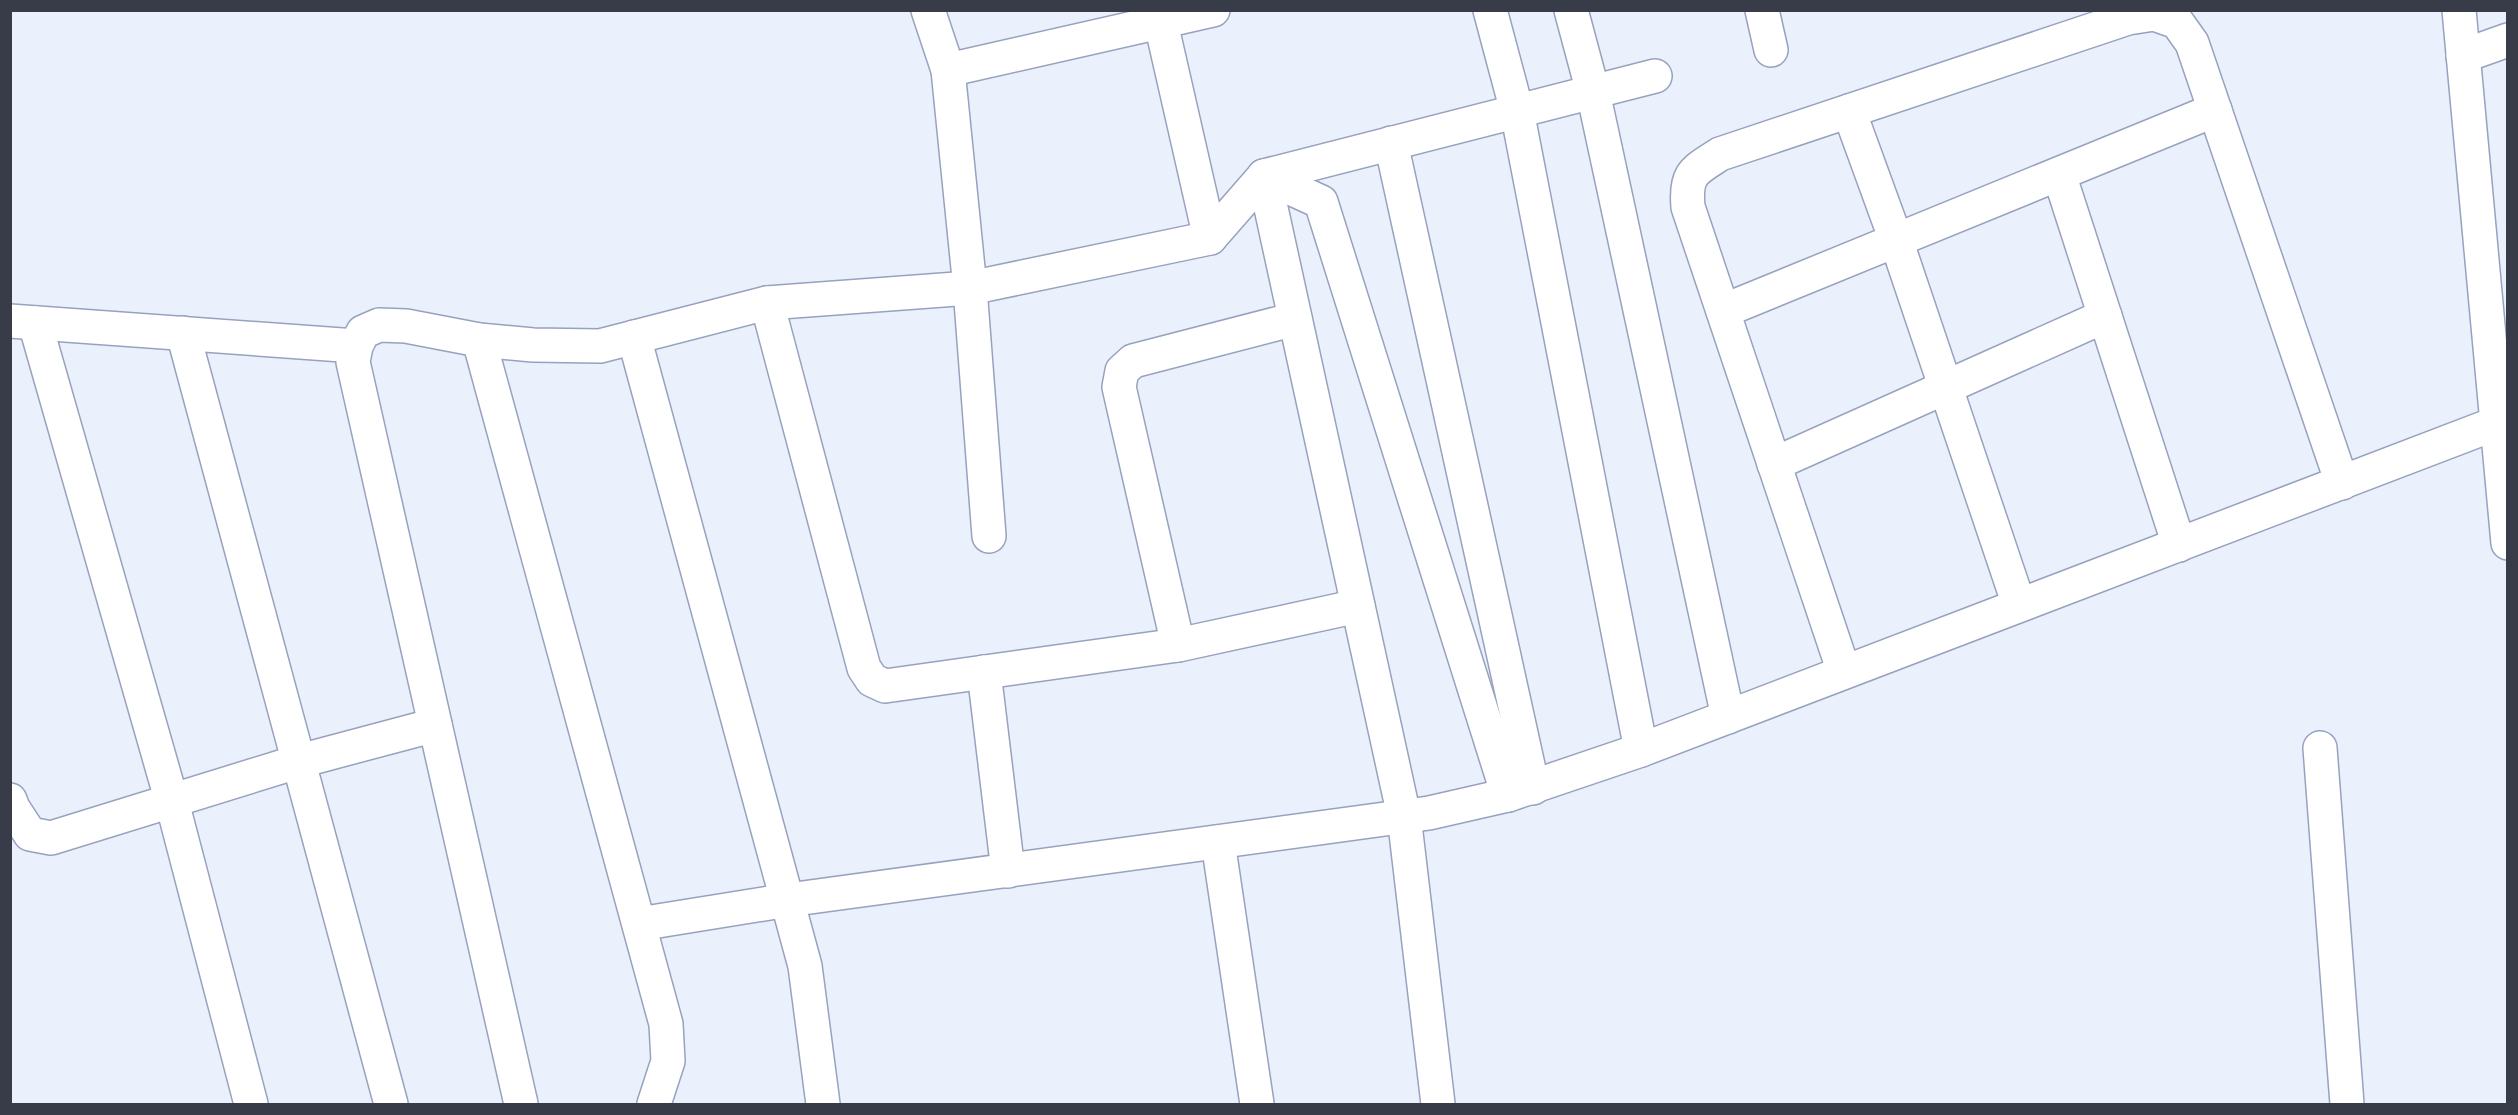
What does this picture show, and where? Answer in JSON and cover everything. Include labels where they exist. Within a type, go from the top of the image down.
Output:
[{"type":"street","points":[[928,10],[948,70],[970,288],[989,536]]},
{"type":"street","points":[[948,70],[1160,16],[1213,10]]},
{"type":"street","points":[[1490,10],[1517,111],[1641,750]]},
{"type":"street","points":[[1571,10],[1593,92],[1728,717]]},
{"type":"street","points":[[1762,10],[1771,50]]},
{"type":"street","points":[[2459,10],[2508,543]]},
{"type":"street","points":[[1844,672],[1688,207],[1686,187],[1695,170],[1720,154],[2128,18],[2154,14],[2177,22],[2192,43],[2342,483]]},
{"type":"street","points":[[1160,16],[1210,238]]},
{"type":"street","points":[[2463,56],[2508,40]]},
{"type":"street","points":[[521,1104],[353,362],[356,346],[363,332],[379,326],[406,326],[479,340],[533,345],[600,346],[767,303],[970,288],[1210,238],[1264,176],[1655,76]]},
{"type":"street","points":[[1723,311],[2215,110]]},
{"type":"street","points":[[1849,111],[1896,240],[2019,605]]},
{"type":"street","points":[[1391,143],[1521,792]]},
{"type":"street","points":[[2059,174],[2179,545]]},
{"type":"street","points":[[1264,176],[1404,816],[1438,1104]]},
{"type":"street","points":[[1264,176],[1321,202],[1521,792]]},
{"type":"street","points":[[767,303],[864,668],[872,680],[885,686],[1178,645],[1358,606]]},
{"type":"street","points":[[1774,464],[2105,316]]},
{"type":"street","points":[[1178,645],[1119,387],[1122,371],[1133,361],[1295,319]]},
{"type":"street","points":[[251,1104],[172,802],[23,322],[356,346]]},
{"type":"street","points":[[183,333],[391,1104]]},
{"type":"street","points":[[634,337],[805,966],[823,1104]]},
{"type":"street","points":[[479,340],[666,1024],[668,1061],[654,1104]]},
{"type":"street","points":[[639,924],[788,900],[1404,816],[1521,792],[1641,750],[2497,423]]},
{"type":"street","points":[[984,672],[1008,871]]},
{"type":"street","points":[[10,800],[30,834],[51,838],[300,761],[435,724]]},
{"type":"street","points":[[2320,748],[2347,1104]]},
{"type":"street","points":[[1218,842],[1257,1104]]}]
